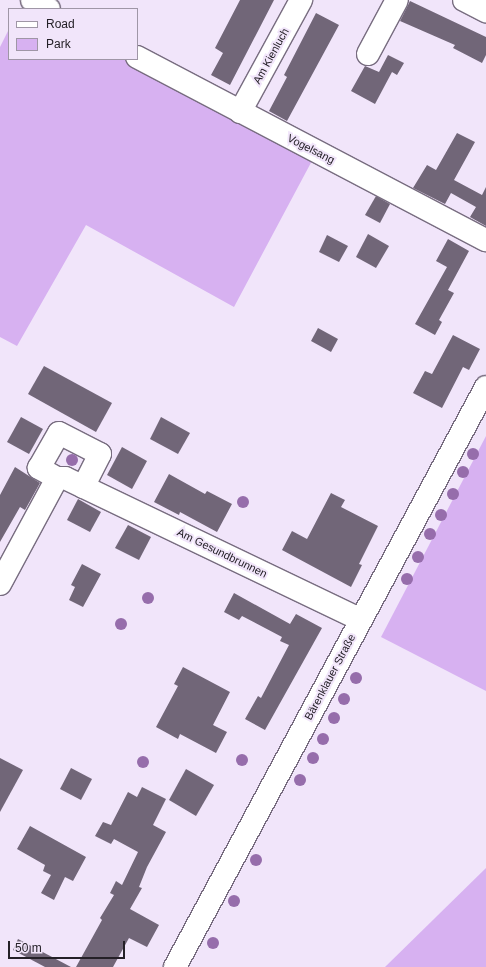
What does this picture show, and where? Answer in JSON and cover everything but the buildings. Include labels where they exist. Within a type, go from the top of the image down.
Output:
[{"type":"street","points":[[32,0],[47,8]]},
{"type":"street","name":"Am Kienluch","points":[[240,112],[302,0]]},
{"type":"street","points":[[368,54],[396,0]]},
{"type":"street","points":[[464,0],[486,11]]},
{"type":"street","name":"Vogelsang","points":[[138,58],[486,240]]},
{"type":"street","name":"Bärenklauer Straße","points":[[175,967],[486,387]]},
{"type":"street","name":"Am Gesundbrunnen","points":[[83,486],[100,454],[59,433],[39,468],[57,478],[65,478],[83,486],[361,620]]},
{"type":"street","points":[[0,584],[57,478]]},
{"type":"green space","points":[[8,31],[8,60],[138,60],[314,157],[234,307],[86,225],[17,346],[0,337],[0,47]]},
{"type":"green space","points":[[486,436],[486,691],[381,637]]},
{"type":"green space","points":[[486,868],[486,967],[385,967]]}]
